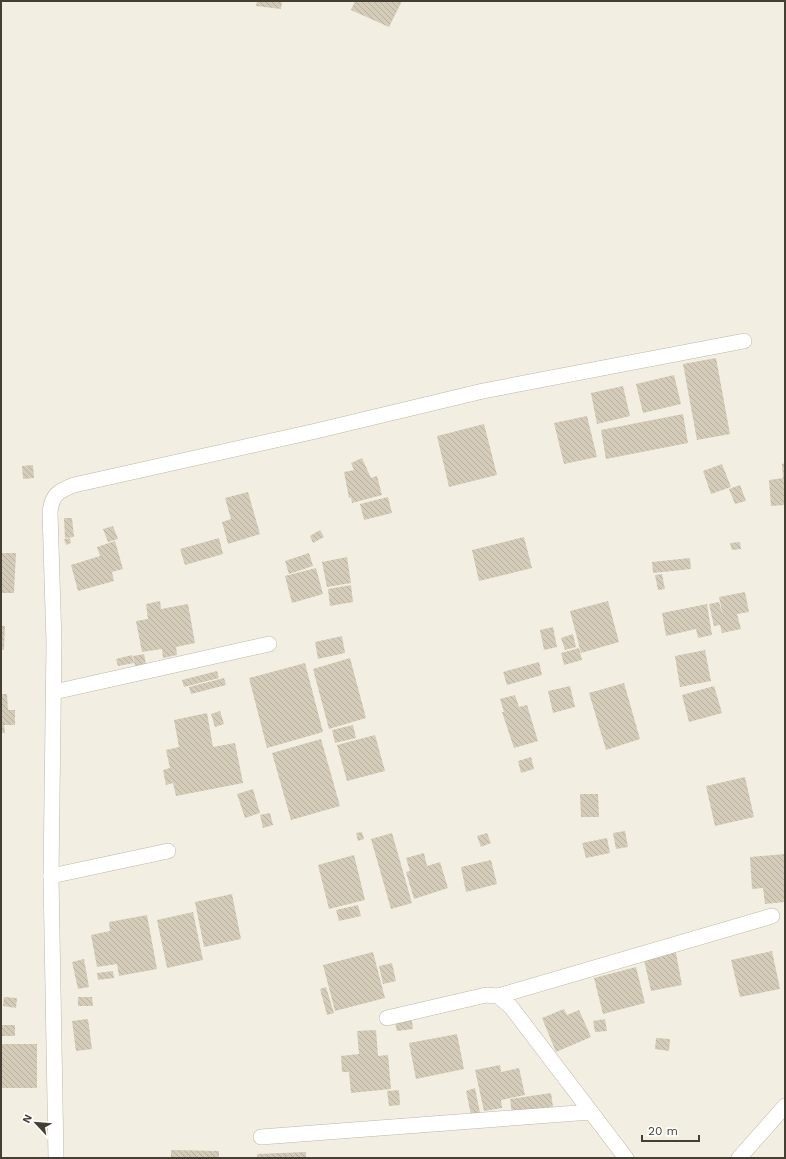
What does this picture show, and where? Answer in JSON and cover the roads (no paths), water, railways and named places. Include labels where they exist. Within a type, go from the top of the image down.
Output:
[{"type":"street","points":[[56,1158],[51,876],[54,644],[50,512],[53,498],[61,490],[74,485],[316,431],[483,391],[744,341]]},
{"type":"street","points":[[54,692],[269,644]]},
{"type":"street","points":[[51,876],[168,852]]},
{"type":"street","points":[[387,1018],[486,995],[498,996],[772,916]]},
{"type":"street","points":[[498,996],[511,1007],[626,1158]]},
{"type":"street","points":[[739,1158],[785,1106]]},
{"type":"street","points":[[261,1137],[591,1112]]}]
